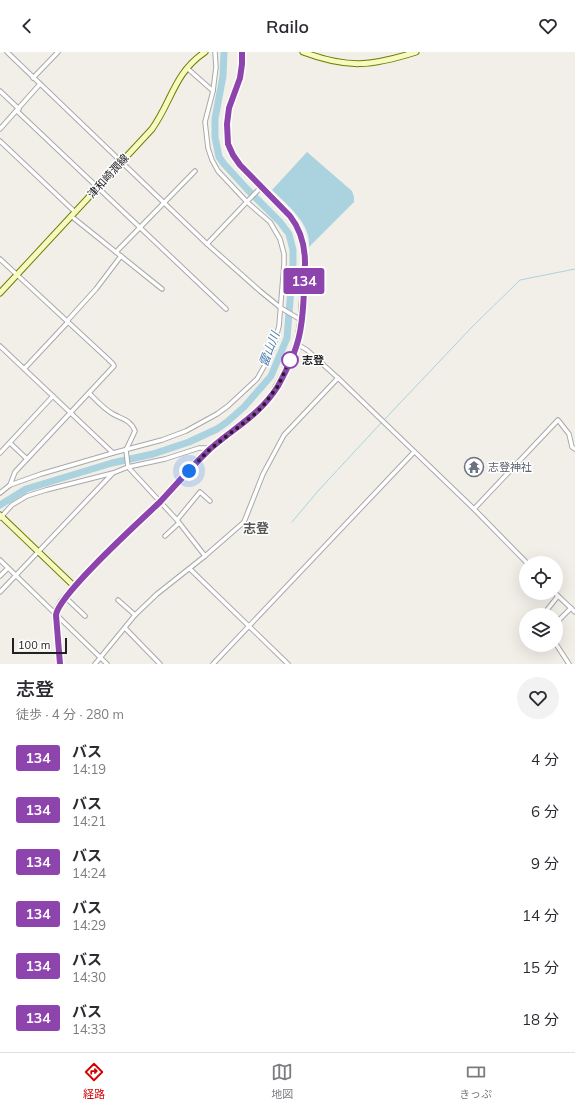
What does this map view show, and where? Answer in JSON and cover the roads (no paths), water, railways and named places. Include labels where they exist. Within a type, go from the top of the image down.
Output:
[{"type":"main road","name":"津和崎潤線","points":[[0,293],[141,141],[157,121],[176,84],[187,68],[205,52]]},
{"type":"main road","points":[[60,664],[56,611],[65,597],[74,586],[209,450],[263,406],[278,386],[297,344],[301,320],[305,263],[302,238],[296,223],[262,186],[240,165],[228,144],[227,124],[229,108],[240,78],[242,52]]},
{"type":"main road","points":[[303,52],[336,62],[359,65],[379,63],[416,52]]},
{"type":"main road","points":[[0,516],[74,586]]},
{"type":"street","points":[[7,52],[207,244],[260,292],[281,308],[301,320]]},
{"type":"street","points":[[33,78],[58,52]]},
{"type":"street","points":[[0,493],[10,485],[41,474],[113,453],[126,451],[186,431],[203,423],[228,406],[257,379],[262,372],[275,341],[279,326],[284,264],[283,247],[270,222],[247,202],[218,171],[212,160],[208,148],[205,122],[213,91],[216,68],[215,52]]},
{"type":"street","points":[[187,68],[213,91]]},
{"type":"street","points":[[0,129],[40,84]]},
{"type":"street","points":[[0,90],[18,110],[226,309]]},
{"type":"street","points":[[0,141],[75,212]]},
{"type":"street","points":[[116,252],[195,170]]},
{"type":"street","points":[[207,244],[262,186]]},
{"type":"street","points":[[71,216],[162,289]]},
{"type":"street","points":[[24,369],[96,289],[121,256]]},
{"type":"street","points":[[0,259],[114,366],[15,472],[10,485]]},
{"type":"street","points":[[297,344],[307,350],[338,378],[474,509],[520,556]]},
{"type":"street","points":[[0,346],[113,453]]},
{"type":"street","points":[[95,664],[135,615],[157,594],[190,569],[244,522],[263,474],[284,435],[338,378]]},
{"type":"street","points":[[89,393],[100,405],[113,414],[124,418],[133,426],[135,431],[126,451],[128,466],[178,522],[205,556]]},
{"type":"street","points":[[0,453],[52,396]]},
{"type":"street","points":[[474,509],[558,420],[569,434],[572,447],[575,448]]},
{"type":"street","points":[[10,443],[27,459]]},
{"type":"street","points":[[0,516],[12,505],[27,496],[46,490],[113,473],[128,466],[165,459],[199,448],[206,448],[209,450]]},
{"type":"street","points":[[213,664],[414,452]]},
{"type":"street","points":[[0,592],[113,473]]},
{"type":"street","points":[[165,536],[178,522],[200,492],[210,501]]},
{"type":"street","points":[[0,560],[107,664]]},
{"type":"street","points":[[0,576],[8,568]]},
{"type":"street","points":[[190,569],[288,664]]},
{"type":"street","points":[[65,597],[85,616]]},
{"type":"street","points":[[118,600],[135,615]]},
{"type":"street","points":[[562,600],[575,612]]},
{"type":"street","points":[[563,616],[571,608]]},
{"type":"street","points":[[125,628],[160,664]]},
{"type":"street","points":[[560,652],[569,664]]},
{"type":"street","points":[[153,664],[157,660]]},
{"type":"water","points":[[307,152],[352,191],[354,197],[354,202],[309,247],[309,238],[302,222],[291,208],[272,190]]},
{"type":"waterway","name":"雷山川","points":[[0,505],[26,489],[112,463],[153,454],[189,442],[217,429],[244,407],[271,376],[287,338],[293,250],[289,234],[280,222],[247,189],[219,157],[215,137],[215,119],[223,76],[224,52]]},
{"type":"waterway","points":[[384,420],[472,327],[520,280],[575,269]]},
{"type":"waterway","points":[[292,522],[318,491],[381,423]]},
{"type":"place","name":"志登","points":[[290,360]]},
{"type":"place","name":"志登神社","points":[[474,467]]},
{"type":"district","name":"志登","points":[[256,528]]}]
